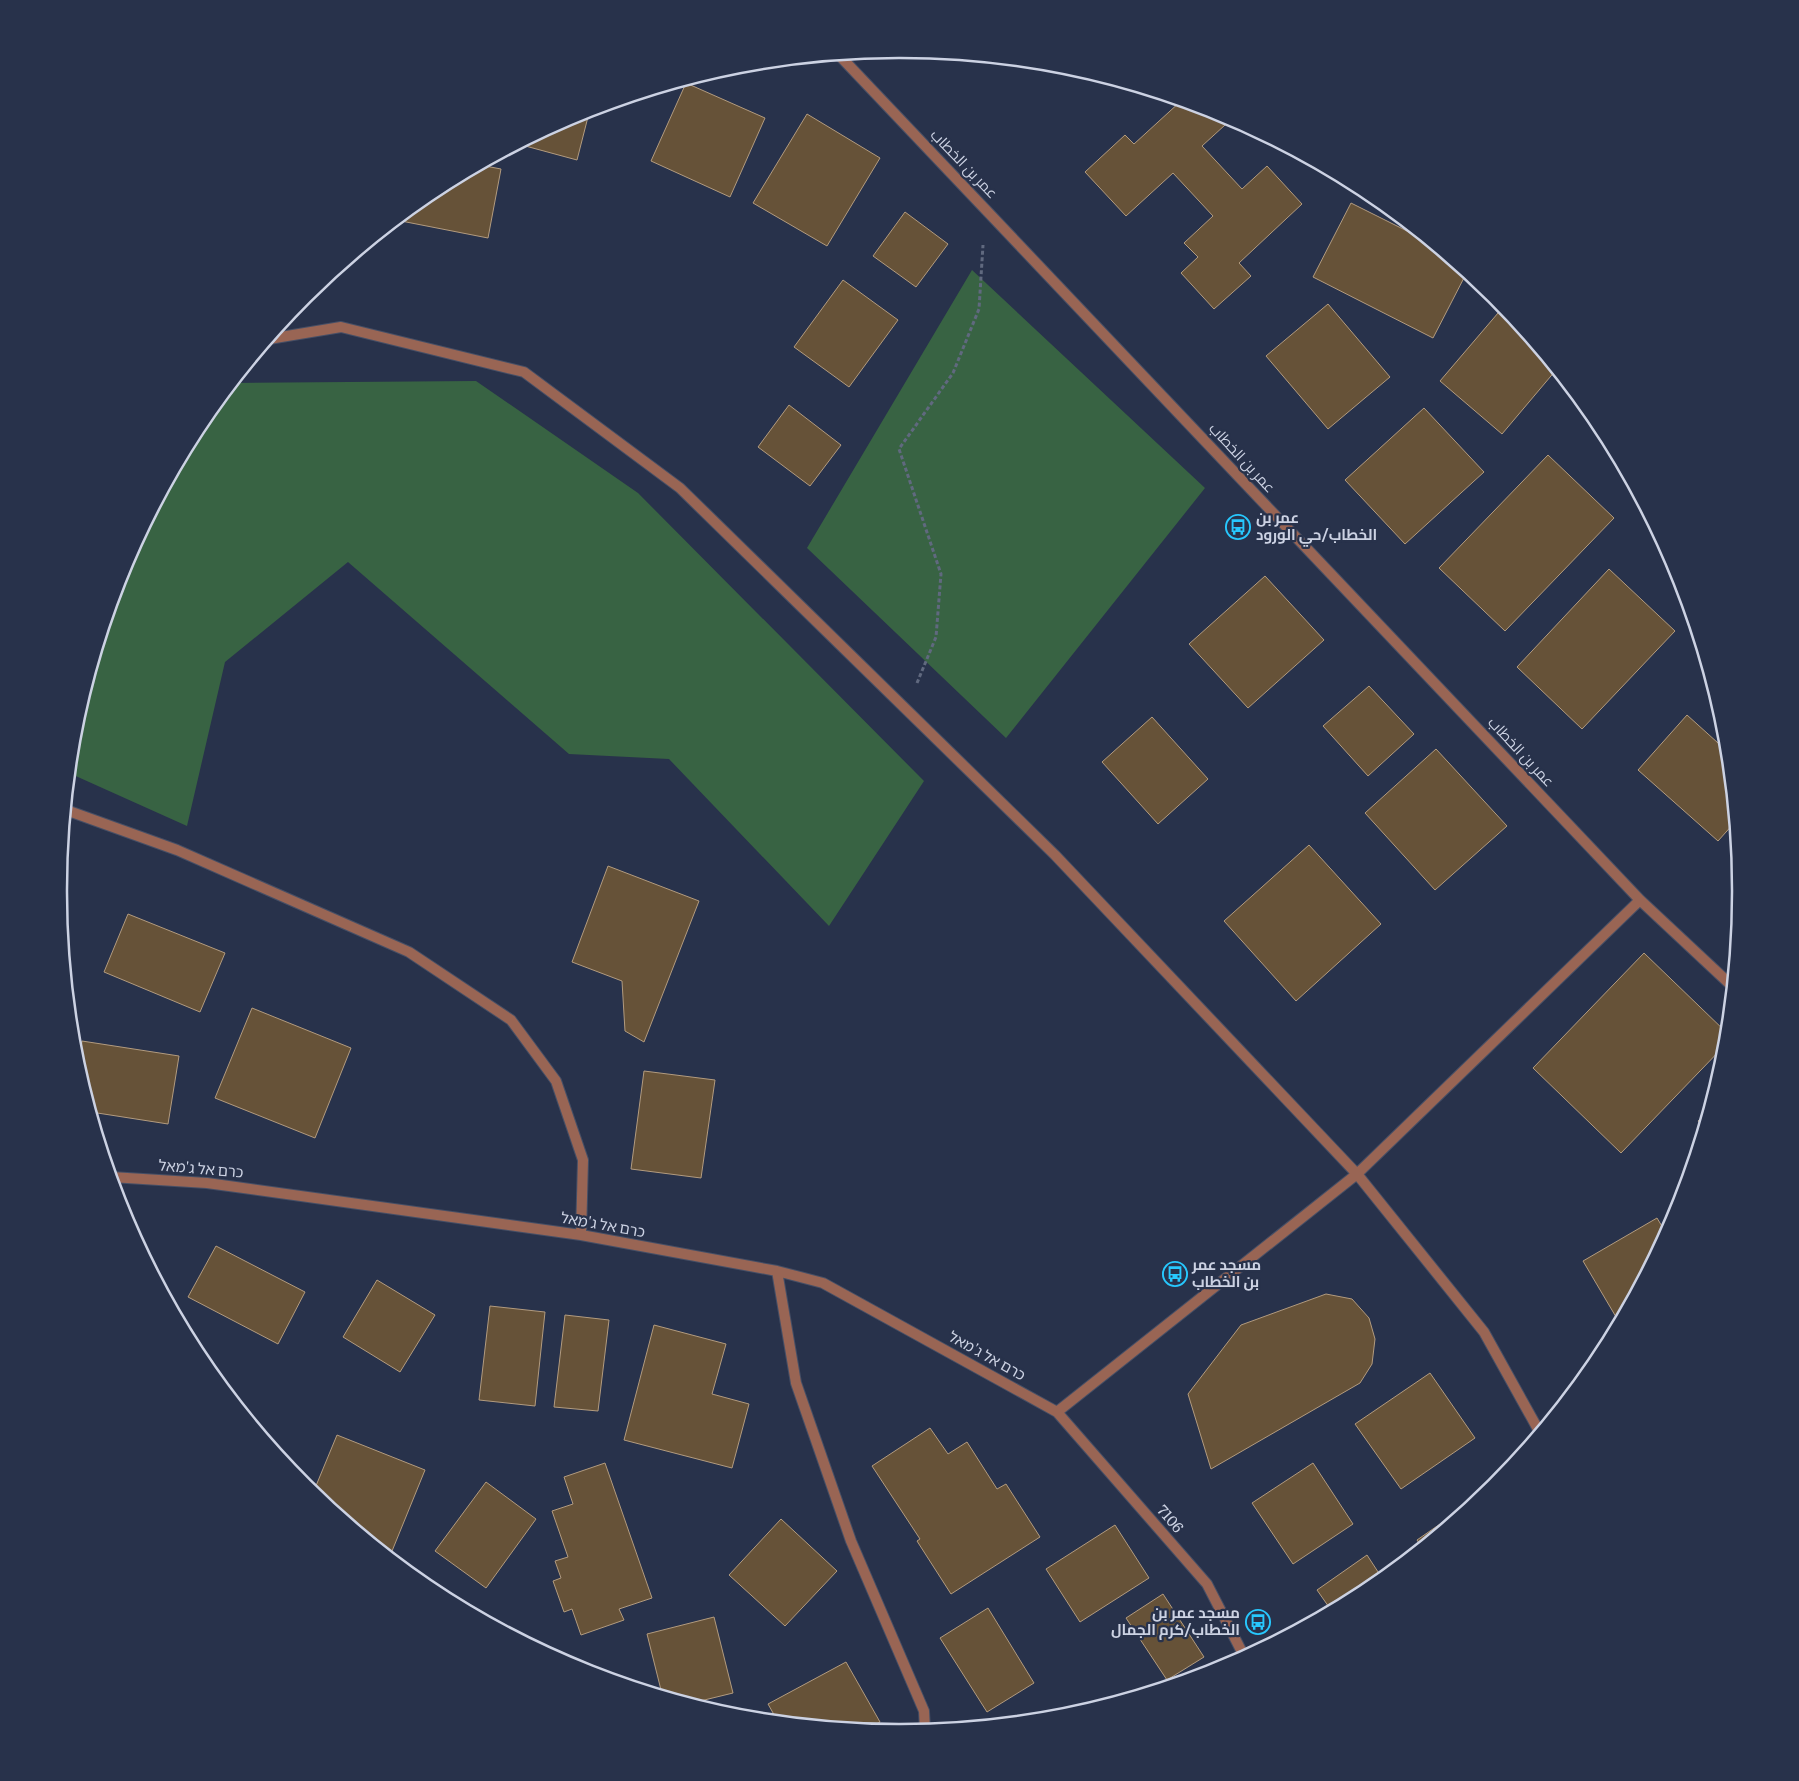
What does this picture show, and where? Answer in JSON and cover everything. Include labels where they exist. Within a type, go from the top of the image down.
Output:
[{"type":"street","name":"عمر بن الخطاب","points":[[843,59],[1640,900],[1727,981]]},
{"type":"street","points":[[276,338],[341,326],[524,372],[680,488],[1055,855],[1356,1174],[1484,1332],[1537,1427]]},
{"type":"street","points":[[71,812],[177,850],[409,952],[511,1020],[556,1081],[583,1160],[581,1235]]},
{"type":"street","points":[[1057,1412],[1356,1174],[1640,900]]},
{"type":"street","name":"כרם אל ג'מאל","points":[[118,1177],[207,1182],[581,1235],[777,1271],[823,1283],[1057,1412]]},
{"type":"street","points":[[777,1271],[796,1383],[851,1541],[924,1711],[925,1723]]},
{"type":"street","name":"7106","points":[[1057,1412],[1207,1584],[1241,1650]]},
{"type":"path","points":[[906,709],[936,637],[941,574],[899,449],[953,373],[979,309],[986,209]]},
{"type":"green space","points":[[972,270],[1205,488],[1006,738],[807,548]]},
{"type":"green space","points":[[476,381],[638,493],[924,781],[829,926],[669,759],[569,754],[348,562],[225,662],[187,826],[75,776],[95,675],[111,623],[130,572],[152,522],[178,474],[207,428],[239,383]]},
{"type":"building","points":[[690,85],[765,118],[730,197],[651,161],[685,86]]},
{"type":"building","points":[[1176,105],[1225,125],[1202,146],[1242,189],[1267,166],[1302,204],[1239,263],[1251,276],[1214,309],[1181,273],[1198,257],[1184,243],[1213,216],[1173,173],[1126,216],[1085,172],[1125,135],[1134,144]]},
{"type":"building","points":[[807,114],[880,158],[827,246],[753,203]]},
{"type":"building","points":[[588,119],[577,160],[525,146]]},
{"type":"building","points":[[488,166],[501,169],[488,238],[404,222]]},
{"type":"building","points":[[1351,203],[1410,233],[1464,278],[1433,338],[1313,277]]},
{"type":"building","points":[[905,212],[948,244],[916,287],[873,256]]},
{"type":"building","points":[[843,280],[898,320],[849,387],[794,347]]},
{"type":"building","points":[[1328,304],[1390,377],[1328,429],[1266,356]]},
{"type":"building","points":[[1499,312],[1553,374],[1502,434],[1440,381]]},
{"type":"building","points":[[789,405],[841,445],[810,486],[758,447]]},
{"type":"building","points":[[1424,408],[1484,472],[1405,544],[1345,480]]},
{"type":"building","points":[[1548,455],[1614,518],[1505,631],[1439,568]]},
{"type":"building","points":[[1609,569],[1675,631],[1582,729],[1517,667]]},
{"type":"building","points":[[1265,576],[1324,640],[1248,708],[1189,644]]},
{"type":"building","points":[[1369,686],[1414,734],[1368,776],[1323,726]]},
{"type":"building","points":[[1687,715],[1719,744],[1730,828],[1718,841],[1638,770]]},
{"type":"building","points":[[1152,717],[1208,779],[1158,824],[1102,762]]},
{"type":"building","points":[[1436,749],[1507,826],[1435,890],[1365,813]]},
{"type":"building","points":[[1309,845],[1381,924],[1296,1001],[1224,921]]},
{"type":"building","points":[[608,866],[699,901],[644,1042],[625,1031],[622,981],[572,962]]},
{"type":"building","points":[[128,914],[225,953],[200,1012],[104,972]]},
{"type":"building","points":[[1644,953],[1720,1027],[1716,1055],[1621,1153],[1533,1068]]},
{"type":"building","points":[[252,1008],[351,1048],[315,1138],[215,1098]]},
{"type":"building","points":[[82,1041],[179,1056],[168,1124],[97,1113]]},
{"type":"building","points":[[644,1071],[715,1080],[701,1178],[631,1169]]},
{"type":"building","points":[[1657,1218],[1662,1226],[1647,1259],[1615,1316],[1583,1261]]},
{"type":"building","points":[[216,1246],[305,1292],[278,1344],[188,1297]]},
{"type":"building","points":[[377,1280],[435,1315],[400,1372],[343,1337]]},
{"type":"building","points":[[1326,1294],[1352,1299],[1369,1318],[1375,1339],[1372,1364],[1360,1383],[1211,1469],[1188,1394],[1241,1325]]},
{"type":"building","points":[[490,1306],[545,1312],[535,1406],[479,1400]]},
{"type":"building","points":[[565,1315],[609,1320],[598,1411],[554,1407]]},
{"type":"building","points":[[654,1325],[726,1344],[712,1394],[749,1404],[732,1468],[624,1440]]},
{"type":"building","points":[[1430,1373],[1475,1438],[1401,1489],[1355,1424]]},
{"type":"building","points":[[930,1428],[948,1454],[967,1442],[997,1489],[1006,1484],[1040,1537],[951,1594],[917,1541],[920,1539],[872,1466]]},
{"type":"building","points":[[337,1435],[425,1470],[392,1551],[350,1517],[316,1486]]},
{"type":"building","points":[[605,1463],[652,1598],[619,1609],[624,1620],[581,1635],[572,1609],[564,1612],[553,1581],[561,1578],[555,1561],[568,1557],[552,1511],[573,1504],[564,1477]]},
{"type":"building","points":[[1313,1463],[1353,1524],[1293,1564],[1252,1503]]},
{"type":"building","points":[[486,1482],[536,1519],[486,1588],[435,1551]]},
{"type":"building","points":[[781,1519],[837,1571],[785,1626],[729,1575]]},
{"type":"building","points":[[1442,1523],[1418,1542],[1417,1540]]},
{"type":"building","points":[[1115,1525],[1149,1578],[1080,1622],[1046,1569]]},
{"type":"building","points":[[1367,1555],[1378,1572],[1327,1605],[1317,1590]]},
{"type":"building","points":[[1163,1594],[1204,1657],[1166,1679],[1126,1618]]},
{"type":"building","points":[[988,1608],[1034,1683],[987,1712],[940,1638]]},
{"type":"building","points":[[714,1617],[733,1693],[705,1700],[660,1688],[647,1634]]},
{"type":"building","points":[[846,1662],[880,1722],[845,1722],[791,1716],[773,1713],[768,1704]]},
{"type":"place","name":"عمر بن الخطاب/حي الورود","points":[[1238,527]]},
{"type":"place","name":"مسجد عمر بن الخطاب","points":[[1175,1274]]},
{"type":"place","name":"مسجد عمر بن الخطاب/كرم الجمال","points":[[1258,1622]]}]
